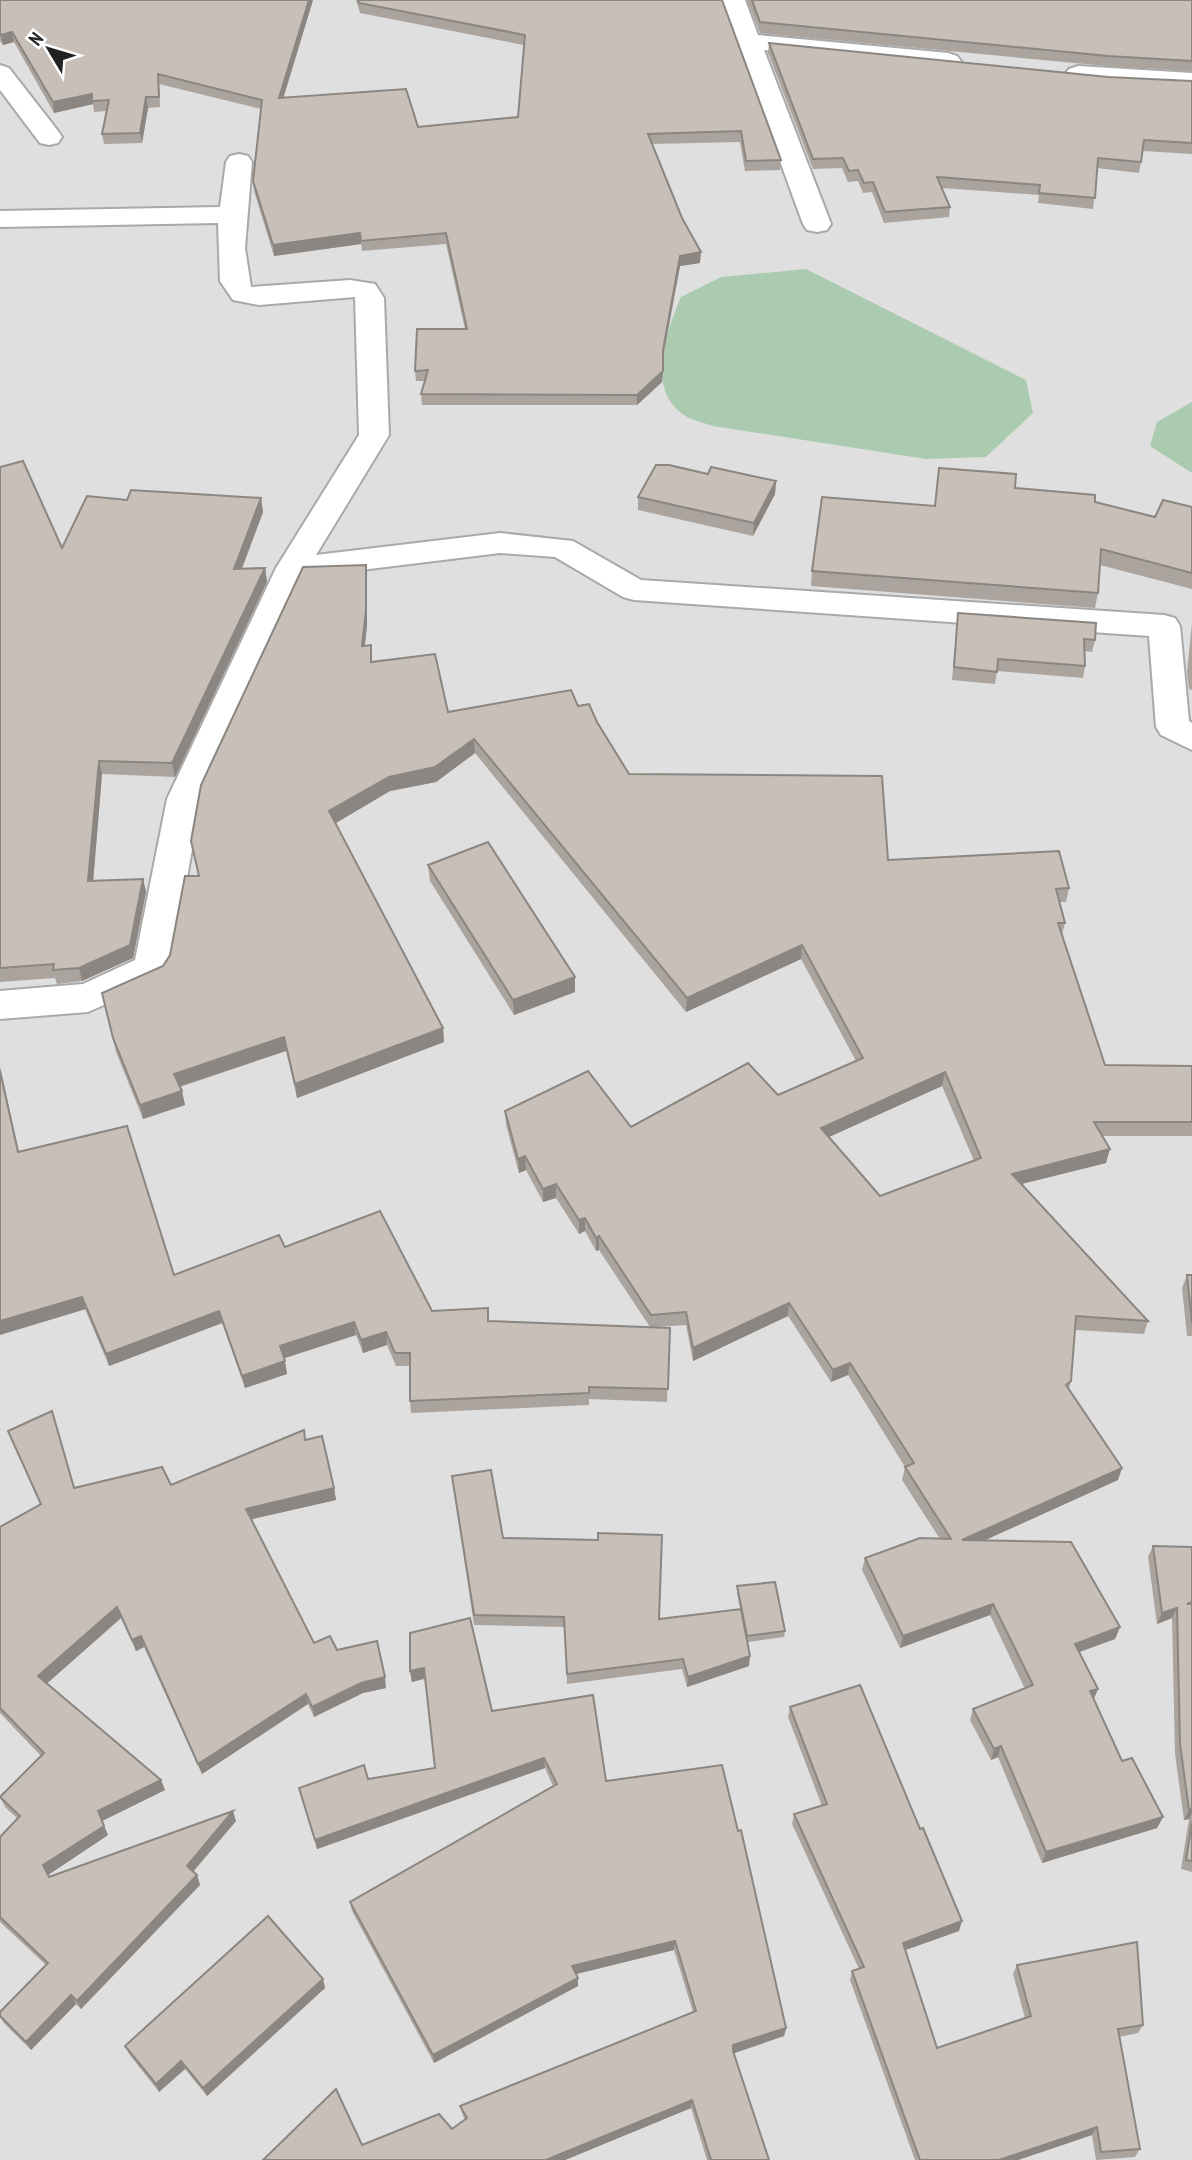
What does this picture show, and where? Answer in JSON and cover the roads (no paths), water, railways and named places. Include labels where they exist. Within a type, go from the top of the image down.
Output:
[{"type":"street","points":[[733,0],[817,224]]},
{"type":"street","points":[[748,41],[968,63]]},
{"type":"street","points":[[1051,72],[1192,81]]},
{"type":"street","points":[[0,73],[49,137]]},
{"type":"street","points":[[0,1005],[89,998],[152,968],[184,799],[292,568],[374,435],[370,298],[365,290],[350,288],[259,297],[245,296],[238,289],[232,272],[232,215],[239,162]]},
{"type":"street","points":[[0,219],[232,215]]},
{"type":"street","points":[[292,568],[500,543],[562,548],[634,590],[1164,626],[1173,727],[1192,738]]}]
